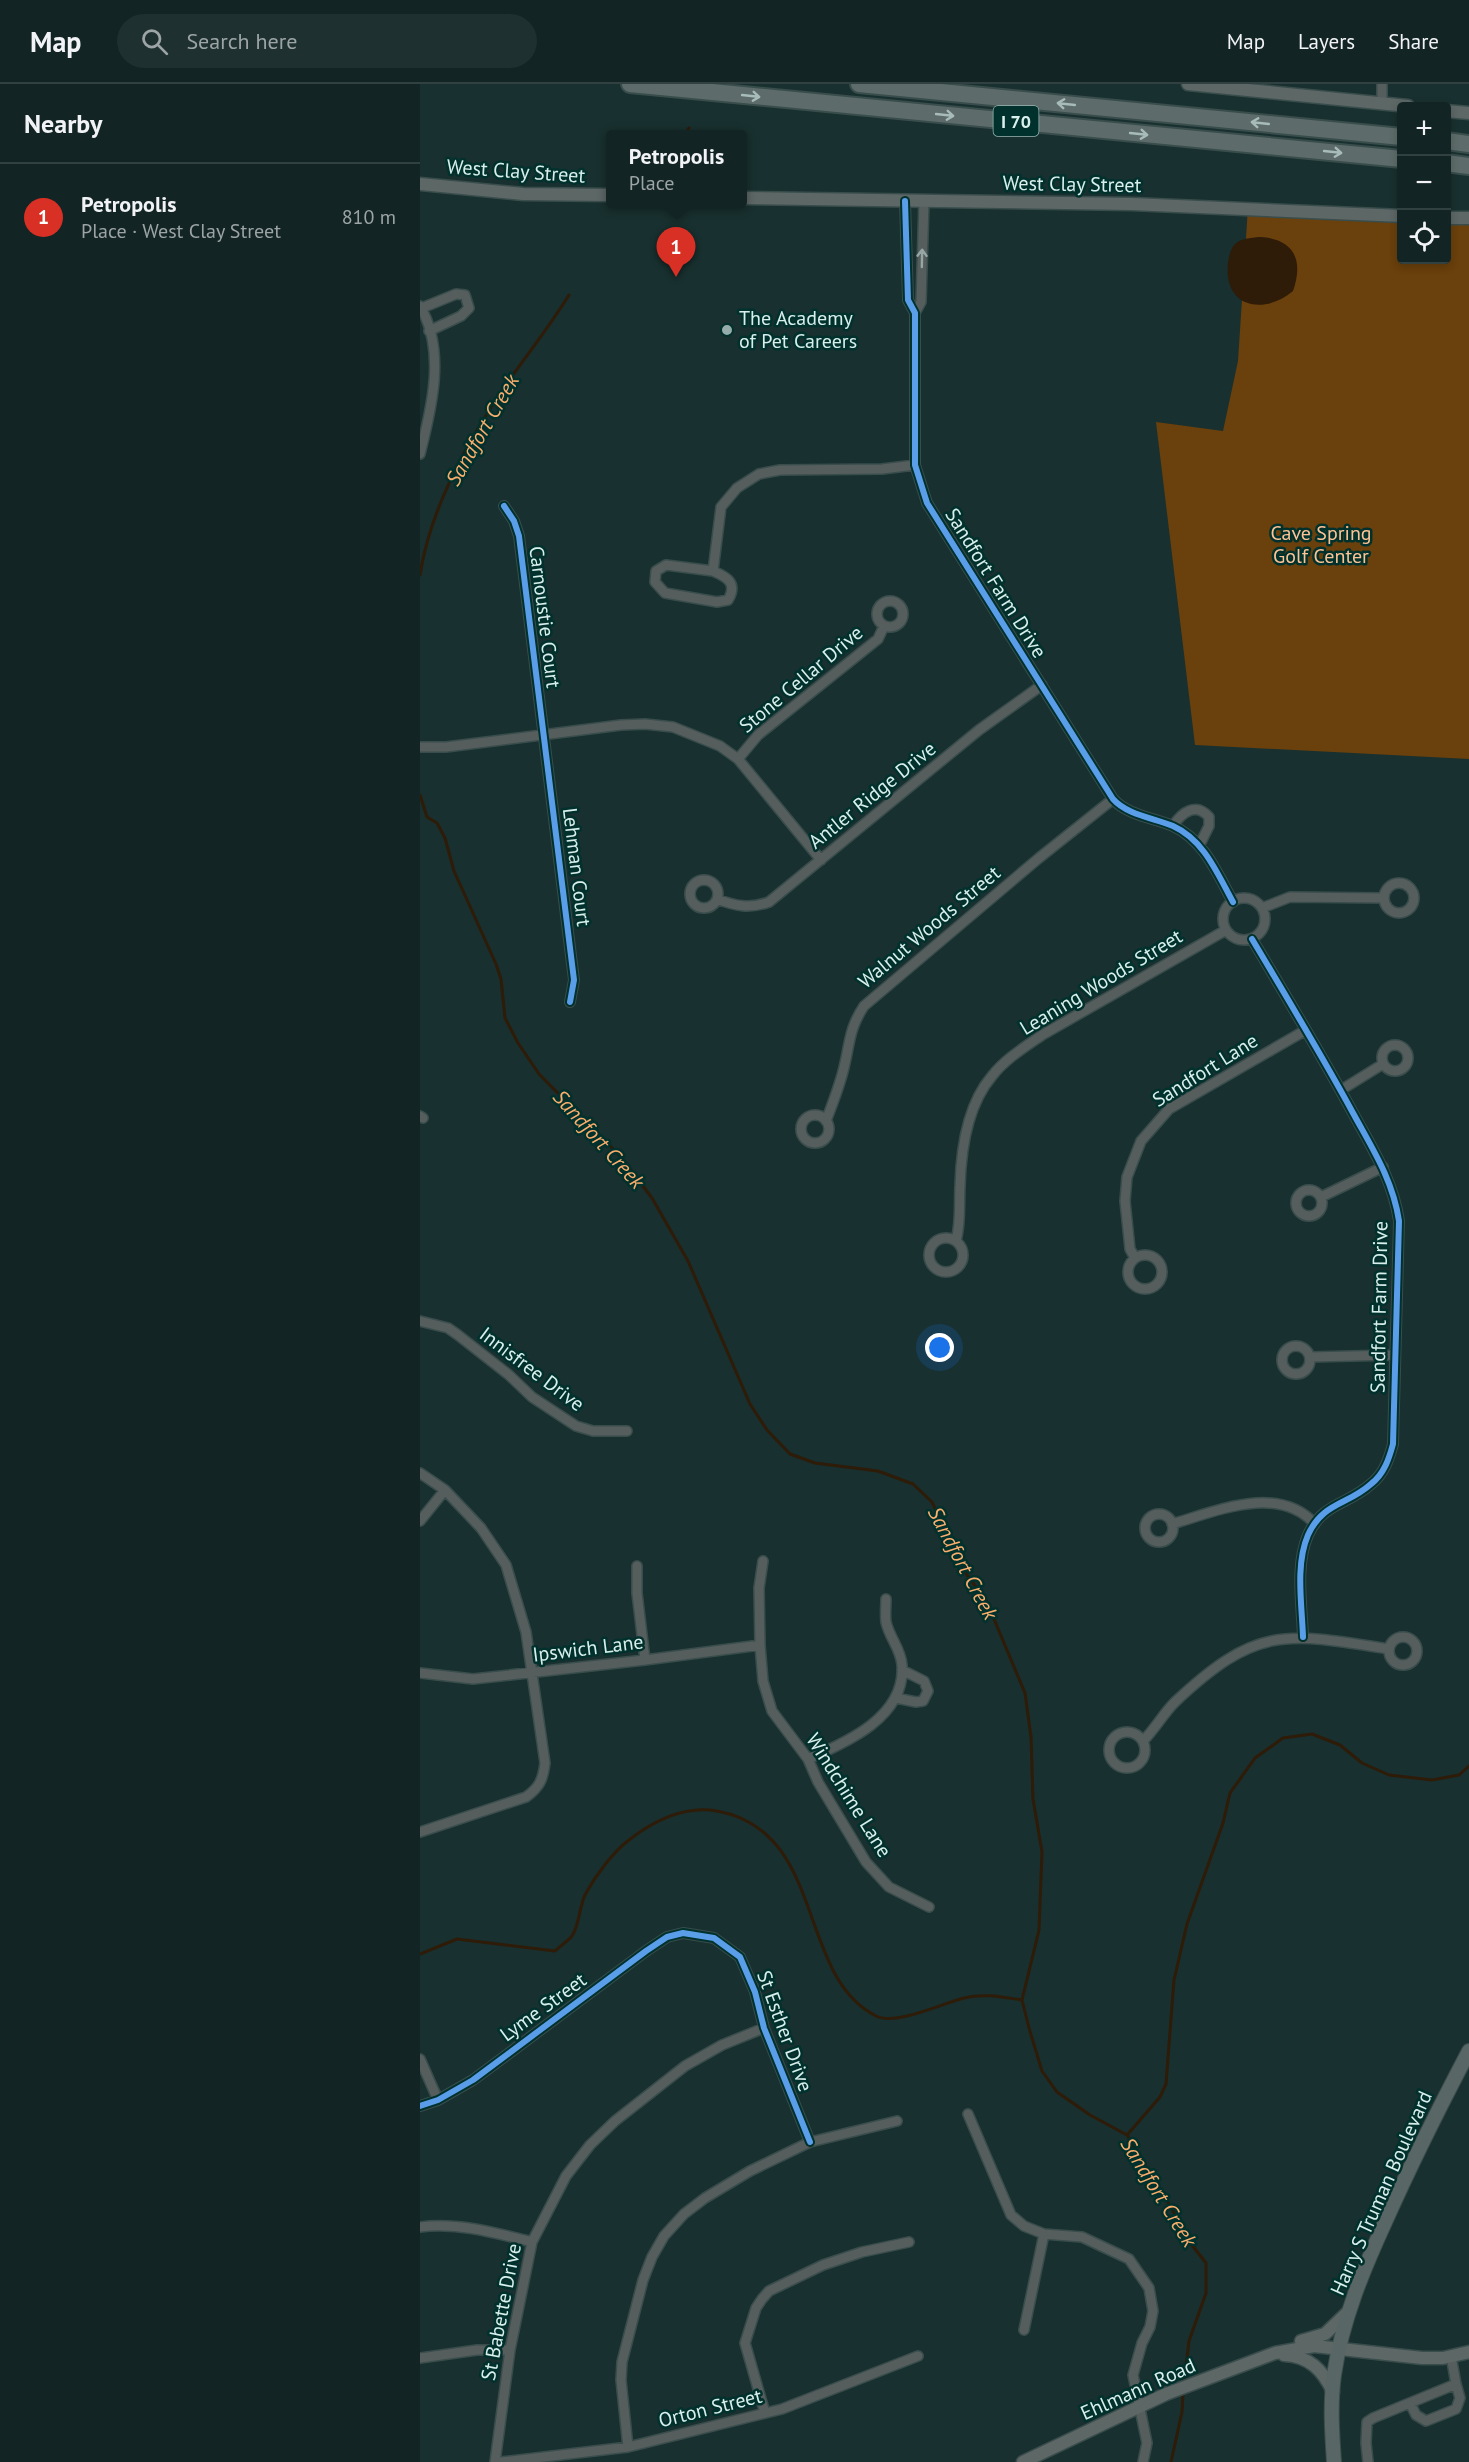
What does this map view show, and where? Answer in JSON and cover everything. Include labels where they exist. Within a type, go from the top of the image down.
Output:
[{"type":"highway","name":"I 70","points":[[630,84],[1397,159]]},
{"type":"highway","name":"I 70","points":[[859,84],[1397,137]]},
{"type":"highway","points":[[1451,142],[1469,144]]},
{"type":"highway","points":[[1451,164],[1469,166]]},
{"type":"main road","name":"Harry S Truman Boulevard","points":[[1334,2462],[1333,2392],[1340,2347],[1358,2282],[1405,2177],[1469,2051]]},
{"type":"street","points":[[1188,84],[1397,105]]},
{"type":"street","points":[[1382,84],[1382,104]]},
{"type":"street","points":[[1451,111],[1469,113]]},
{"type":"street","name":"West Clay Street","points":[[420,184],[523,194],[606,195]]},
{"type":"street","name":"West Clay Street","points":[[747,198],[1132,204],[1397,216]]},
{"type":"street","name":"Sandfort Farm Drive","points":[[905,201],[908,300],[915,313],[915,465],[927,503],[936,521],[1113,799],[1132,811],[1173,826],[1199,846],[1233,902]]},
{"type":"street","name":"Sandfort Farm Drive","points":[[915,313],[921,302],[924,201]]},
{"type":"street","points":[[1451,218],[1469,218]]},
{"type":"street","points":[[420,454],[430,414],[435,361],[421,307],[456,294],[465,295],[470,308],[461,316],[429,331]]},
{"type":"street","points":[[713,571],[721,507],[737,488],[759,474],[780,470],[882,469],[915,465]]},
{"type":"street","name":"Carnoustie Court","points":[[504,506],[514,520],[519,536],[544,736]]},
{"type":"street","points":[[666,565],[713,571],[728,577],[732,583],[731,596],[725,602],[665,593],[656,582],[656,572],[666,565]]},
{"type":"street","name":"Stone Cellar Drive","points":[[738,759],[758,735],[878,639],[884,626]]},
{"type":"street","name":"Antler Ridge Drive","points":[[717,899],[735,906],[761,905],[769,902],[979,730],[1042,686]]},
{"type":"street","points":[[420,747],[446,747],[645,724],[673,727],[700,736],[720,746],[738,759],[821,860]]},
{"type":"street","name":"Lehman Court","points":[[544,736],[574,980],[570,1002]]},
{"type":"street","name":"Walnut Woods Street","points":[[826,1121],[839,1086],[848,1040],[855,1019],[864,1006],[1039,858],[1113,799]]},
{"type":"street","points":[[1173,826],[1187,810],[1194,808],[1204,811],[1209,817],[1209,826],[1199,846]]},
{"type":"street","points":[[1262,908],[1290,897],[1384,898]]},
{"type":"street","points":[[1252,900],[1262,908],[1264,926],[1257,936],[1252,939],[1235,938],[1226,930],[1225,911],[1233,902],[1252,900]]},
{"type":"street","name":"Leaning Woods Street","points":[[956,1241],[960,1225],[960,1185],[965,1143],[978,1096],[992,1075],[1015,1054],[1042,1035],[1226,930]]},
{"type":"street","name":"Sandfort Farm Drive","points":[[1252,939],[1341,1090],[1383,1167],[1395,1198],[1399,1221],[1394,1432],[1389,1459],[1380,1475],[1370,1485],[1324,1511],[1314,1523],[1307,1537],[1302,1556],[1303,1636]]},
{"type":"street","name":"Sandfort Lane","points":[[1135,1258],[1130,1249],[1125,1202],[1127,1177],[1141,1141],[1169,1109],[1306,1030]]},
{"type":"street","points":[[1341,1090],[1383,1064]]},
{"type":"street","points":[[1321,1197],[1383,1167]]},
{"type":"street","name":"Innisfree Drive","points":[[420,1321],[448,1328],[459,1335],[532,1397],[576,1426],[593,1431],[627,1431]]},
{"type":"street","points":[[1310,1357],[1395,1355]]},
{"type":"street","points":[[420,1473],[445,1490],[481,1528],[506,1565],[525,1632],[545,1763],[543,1780],[536,1790],[517,1801],[420,1832]]},
{"type":"street","points":[[420,1521],[445,1490]]},
{"type":"street","points":[[1172,1524],[1240,1506],[1270,1501],[1299,1510],[1314,1523]]},
{"type":"street","name":"Windchime Lane","points":[[763,1561],[759,1588],[760,1645],[766,1697],[785,1730],[808,1759],[818,1782],[866,1862],[889,1887],[929,1907]]},
{"type":"street","points":[[637,1566],[637,1593],[645,1660]]},
{"type":"street","points":[[808,1759],[840,1746],[877,1720],[896,1698],[902,1670],[897,1647],[886,1623],[886,1599]]},
{"type":"street","points":[[1143,1741],[1153,1732],[1173,1704],[1218,1664],[1258,1643],[1281,1637],[1303,1636],[1389,1649]]},
{"type":"street","name":"Ipswich Lane","points":[[420,1673],[472,1678],[645,1660],[760,1645]]},
{"type":"street","points":[[896,1698],[923,1701],[928,1690],[924,1682],[902,1670]]},
{"type":"street","points":[[1129,1732],[1140,1736],[1143,1741],[1145,1753],[1143,1759],[1134,1767],[1122,1768],[1112,1761],[1108,1749],[1117,1734],[1129,1732]]},
{"type":"street","name":"St Esther Drive","points":[[683,1933],[714,1938],[740,1957],[755,1992],[764,2028],[810,2142]]},
{"type":"street","name":"Lyme Street","points":[[420,2106],[438,2100],[473,2080],[646,1951],[667,1937],[683,1933]]},
{"type":"street","name":"St Babette Drive","points":[[495,2462],[510,2350],[532,2242],[566,2176],[590,2145],[615,2121],[685,2067],[722,2045],[764,2028]]},
{"type":"street","points":[[420,2059],[438,2100]]},
{"type":"street","points":[[968,2114],[1011,2215],[1024,2226],[1044,2234],[1082,2237],[1129,2259],[1149,2288],[1153,2311],[1150,2327],[1142,2343],[1133,2374],[1147,2443],[1143,2462]]},
{"type":"street","points":[[628,2447],[621,2380],[622,2362],[643,2280],[664,2236],[684,2214],[750,2170],[810,2142],[897,2121]]},
{"type":"street","points":[[420,2227],[488,2230],[532,2242]]},
{"type":"street","points":[[1024,2330],[1044,2234]]},
{"type":"street","points":[[765,2413],[745,2343],[756,2308],[762,2299],[769,2291],[823,2265],[862,2252],[909,2241]]},
{"type":"street","name":"Ehlmann Road","points":[[1270,2355],[1290,2343],[1325,2334],[1349,2311]]},
{"type":"street","name":"Ehlmann Road","points":[[1023,2462],[1166,2394],[1270,2355],[1314,2346],[1340,2347],[1422,2358],[1469,2352]]},
{"type":"street","points":[[420,2358],[477,2350],[510,2350]]},
{"type":"street","name":"Ehlmann Road","points":[[1270,2355],[1295,2356],[1315,2365],[1326,2376],[1333,2392]]},
{"type":"street","name":"Orton Street","points":[[501,2462],[628,2447],[765,2413],[813,2398],[918,2356]]},
{"type":"street","points":[[1410,2403],[1416,2415],[1426,2421],[1456,2409],[1460,2398],[1451,2356]]},
{"type":"street","points":[[1368,2462],[1366,2443],[1368,2422],[1456,2384]]},
{"type":"green space","name":"Cave Spring Golf Center","points":[[1248,207],[1397,215],[1397,264],[1451,264],[1451,217],[1469,218],[1469,759],[1195,745],[1156,422],[1223,431],[1238,361]]},
{"type":"shaded area","points":[[1260,237],[1281,242],[1288,247],[1293,253],[1297,270],[1293,291],[1281,299],[1258,305],[1238,298],[1228,278],[1228,263],[1236,243]]},
{"type":"waterway","name":"Sandfort Creek","points":[[420,575],[432,526],[463,455],[503,389],[569,295]]},
{"type":"waterway","name":"Sandfort Creek","points":[[420,795],[427,817],[437,823],[445,838],[454,871],[496,964],[501,979],[505,1018],[518,1043],[539,1074],[621,1157],[652,1198],[688,1261],[750,1404],[767,1430],[790,1454],[815,1463],[878,1471],[913,1484],[932,1502],[964,1571],[986,1600],[1025,1693],[1031,1737],[1033,1799],[1042,1852],[1039,1930],[1022,2000],[1029,2028],[1042,2071],[1057,2092],[1090,2115],[1127,2135],[1175,2214],[1181,2231],[1206,2263],[1206,2293],[1189,2341],[1184,2383]]},
{"type":"waterway","points":[[1127,2135],[1160,2097],[1166,2084],[1174,1980],[1187,1924],[1223,1823],[1230,1793],[1255,1758],[1283,1738],[1312,1734],[1340,1745],[1362,1763],[1389,1775],[1432,1780],[1459,1775],[1469,1766]]},
{"type":"waterway","points":[[420,1954],[457,1939],[555,1951],[572,1936],[586,1893],[605,1864],[623,1845],[638,1833],[670,1816],[693,1810],[705,1810],[717,1811],[752,1824],[777,1846],[795,1874],[833,1970],[851,1997],[876,2016],[885,2018],[907,2016],[979,1996],[1022,2000]]},
{"type":"waterway","name":"Sandfort Creek","points":[[1171,2462],[1182,2412],[1183,2393]]},
{"type":"cycle path","points":[[905,201],[908,300],[915,313],[915,465],[927,503],[1113,799],[1126,809],[1184,832],[1209,858],[1233,902]]},
{"type":"cycle path","points":[[504,506],[514,521],[519,536],[574,980],[570,1002]]},
{"type":"cycle path","points":[[1252,939],[1316,1047],[1374,1152],[1387,1178],[1399,1221],[1393,1444],[1385,1466],[1376,1480],[1362,1491],[1328,1510],[1314,1524],[1308,1535],[1300,1572],[1303,1637]]},
{"type":"cycle path","points":[[420,2106],[438,2100],[473,2080],[646,1951],[667,1937],[683,1933],[714,1938],[740,1957],[755,1992],[764,2028],[810,2142]]},
{"type":"place","name":"Petropolis","points":[[676,277]]},
{"type":"place","name":"The Academy of Pet Careers","points":[[727,330]]}]
